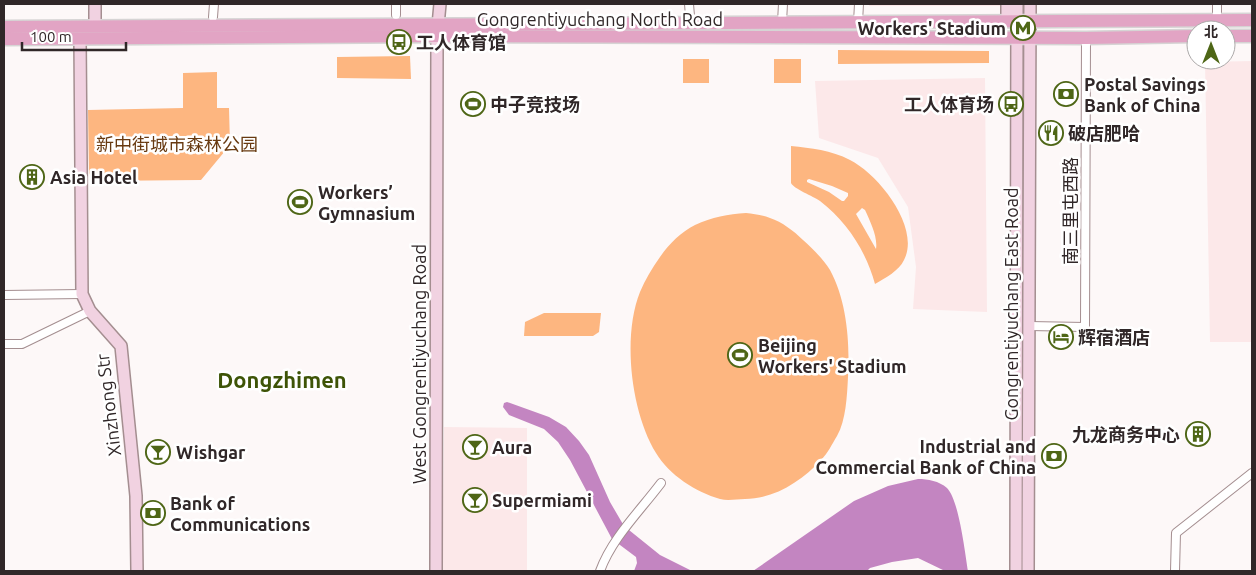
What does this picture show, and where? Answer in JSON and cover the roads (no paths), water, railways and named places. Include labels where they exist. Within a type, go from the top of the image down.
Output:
[{"type":"main road","points":[[95,4],[95,26]]},
{"type":"main road","name":"West Gongrentiyuchang Road","points":[[436,571],[437,30],[440,4]]},
{"type":"main road","points":[[1007,4],[1018,21]]},
{"type":"main road","points":[[1016,571],[1023,37],[1018,21],[1017,4]]},
{"type":"main road","points":[[1018,21],[1030,4]]},
{"type":"main road","name":"Gongrentiyuchang North Road","points":[[4,39],[782,22],[1186,20]]},
{"type":"main road","name":"Gongrentiyuchang North Road","points":[[1236,20],[1252,20]]},
{"type":"main road","name":"Gongrentiyuchang North Road","points":[[4,27],[95,26],[1086,38],[1186,36]]},
{"type":"main road","points":[[1236,36],[1252,36]]},
{"type":"main road","name":"Gongrentiyuchang East Road","points":[[1023,37],[1029,326],[1028,571]]},
{"type":"main road","name":"Xinzhong Str","points":[[80,38],[82,294],[90,310],[121,346],[136,496],[137,571]]},
{"type":"street","points":[[213,17],[214,4]]},
{"type":"street","points":[[396,4],[396,15]]},
{"type":"street","points":[[689,4],[690,16]]},
{"type":"street","points":[[782,4],[782,22]]},
{"type":"street","points":[[858,22],[859,4]]},
{"type":"street","points":[[1217,4],[1217,20]]},
{"type":"street","name":"南三里屯西路","points":[[1029,326],[1085,327],[1086,38]]},
{"type":"street","points":[[4,295],[82,294]]},
{"type":"street","points":[[4,344],[22,344],[90,310]]},
{"type":"street","points":[[1175,571],[1176,534],[1252,473]]},
{"type":"street","points":[[600,571],[612,546],[661,483]]},
{"type":"place","name":"Workers' Stadium","points":[[1023,28]]},
{"type":"place","name":"工人体育馆","points":[[399,42]]},
{"type":"place","name":"Postal Savings Bank of China","points":[[1066,94]]},
{"type":"place","name":"中子竞技场","points":[[473,104]]},
{"type":"place","name":"工人体育场","points":[[1011,104]]},
{"type":"place","name":"破店肥哈","points":[[1051,133]]},
{"type":"place","name":"Asia Hotel","points":[[32,177]]},
{"type":"place","name":"Workers’ Gymnasium","points":[[300,202]]},
{"type":"place","name":"辉宿酒店","points":[[1061,337]]},
{"type":"place","name":"Beijing Workers' Stadium","points":[[740,355]]},
{"type":"place","name":"九龙商务中心","points":[[1198,434]]},
{"type":"place","name":"Aura","points":[[475,447]]},
{"type":"place","name":"Wishgar","points":[[158,452]]},
{"type":"place","name":"Industrial and Commercial Bank of China","points":[[1054,456]]},
{"type":"place","name":"Supermiami","points":[[475,500]]},
{"type":"place","name":"Bank of Communications","points":[[153,513]]},
{"type":"district","name":"Dongzhimen","points":[[282,379]]},
{"type":"park label","name":"新中街城市森林公园","points":[[177,144]]}]
